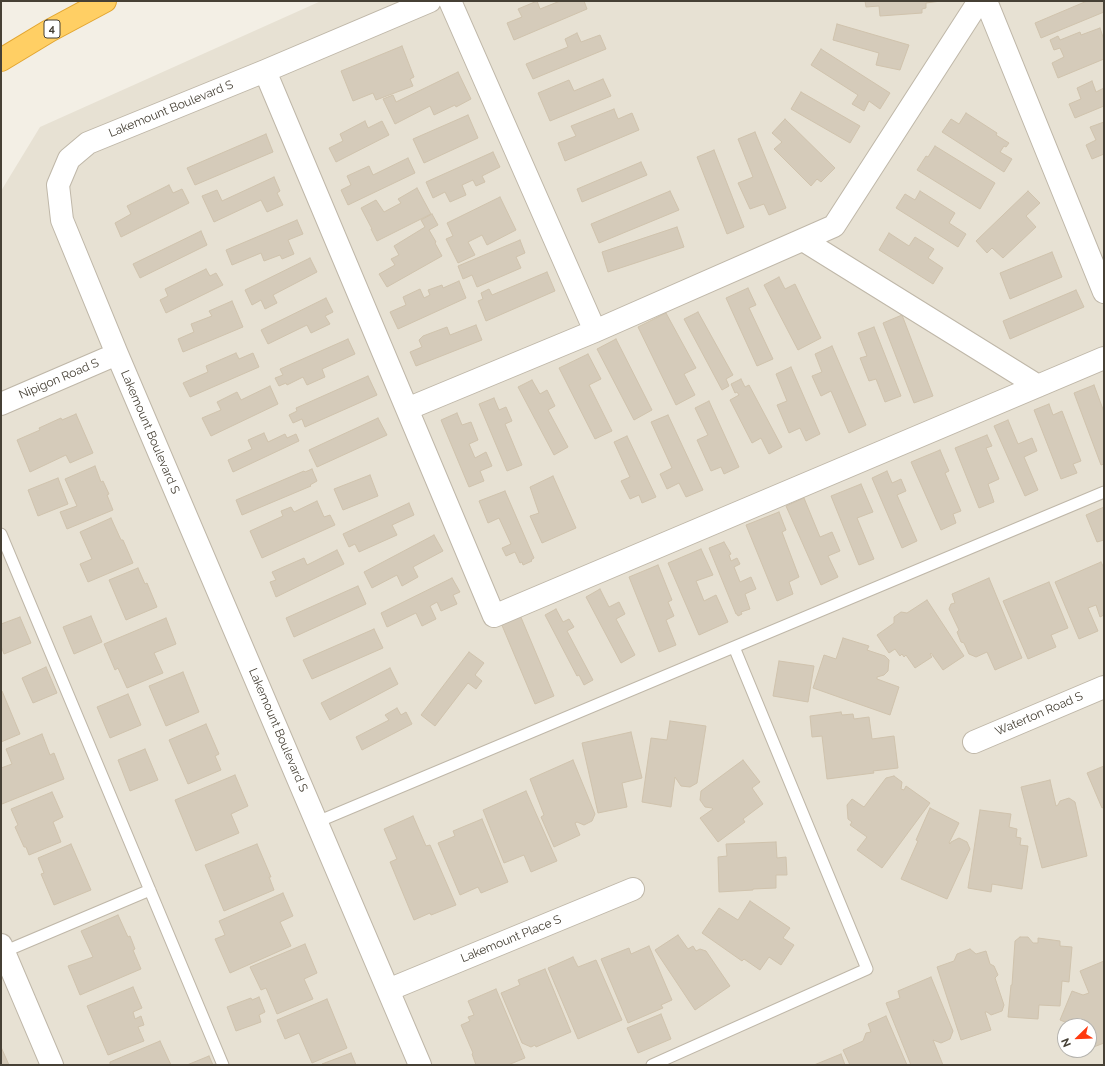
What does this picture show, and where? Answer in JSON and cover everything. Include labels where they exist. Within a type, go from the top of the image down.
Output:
[{"type":"highway","name":"4","points":[[1,60],[49,31],[105,1]]},
{"type":"street","name":"Lakemount Boulevard S","points":[[420,1065],[117,354],[62,220],[58,185],[69,159],[88,143],[265,71],[430,1]]},
{"type":"street","points":[[450,1],[595,331]]},
{"type":"street","points":[[407,409],[595,331],[834,226],[979,1]]},
{"type":"street","points":[[986,1],[1104,292]]},
{"type":"street","points":[[265,71],[494,616],[1104,358]]},
{"type":"street","points":[[804,240],[1038,386]]},
{"type":"street","name":"Nipigon Road S","points":[[1,404],[117,354]]},
{"type":"street","name":"Waterton Road S","points":[[974,742],[1104,687]]},
{"type":"street","name":"Lakemount Place S","points":[[388,990],[633,889]]},
{"type":"street","points":[[2,950],[52,1065]]},
{"type":"lane","points":[[317,822],[1104,492]]},
{"type":"lane","points":[[1,534],[223,1065]]},
{"type":"lane","points":[[652,1065],[868,969],[734,647]]},
{"type":"lane","points":[[2,950],[150,890]]},
{"type":"shaded area","points":[[321,1],[1104,1],[1104,1065],[1,1065],[1,191],[40,127]]},
{"type":"building","points":[[537,1],[540,9],[560,1],[584,1],[587,9],[514,40],[507,23],[522,17],[518,9]]},
{"type":"building","points":[[865,1],[941,1],[926,3],[926,8],[922,9],[922,13],[880,16],[879,6],[866,7]]},
{"type":"building","points":[[1087,1],[1104,1],[1104,12],[1041,38],[1035,23]]},
{"type":"building","points":[[837,24],[909,45],[900,70],[876,65],[879,53],[833,40]]},
{"type":"building","points":[[1100,28],[1104,40],[1104,59],[1058,78],[1052,63],[1064,57],[1060,48],[1054,50],[1050,40],[1058,36],[1060,40],[1080,32],[1081,35]]},
{"type":"building","points":[[577,33],[581,42],[600,35],[606,49],[533,79],[526,64],[568,47],[565,39]]},
{"type":"building","points":[[402,46],[414,77],[410,79],[413,86],[376,100],[373,93],[353,101],[341,71]]},
{"type":"building","points":[[821,49],[890,93],[880,109],[869,101],[864,111],[852,104],[858,95],[811,65]]},
{"type":"building","points":[[458,72],[471,99],[456,107],[455,105],[434,115],[430,106],[395,124],[383,99],[393,95],[396,102]]},
{"type":"building","points":[[603,79],[611,96],[550,121],[538,93],[569,80],[574,91]]},
{"type":"building","points":[[1092,81],[1096,92],[1104,88],[1104,106],[1075,118],[1069,104],[1081,99],[1077,88]]},
{"type":"building","points":[[801,92],[860,126],[850,143],[791,109]]},
{"type":"building","points":[[614,109],[618,119],[632,113],[639,130],[565,161],[558,143],[576,136],[571,126]]},
{"type":"building","points":[[966,113],[997,133],[996,135],[1009,143],[1006,147],[1004,146],[1000,152],[1012,159],[1004,172],[942,132],[951,119],[959,124]]},
{"type":"building","points":[[468,115],[478,138],[424,163],[413,139]]},
{"type":"building","points":[[785,119],[835,168],[821,182],[817,179],[811,186],[774,149],[782,142],[772,133]]},
{"type":"building","points":[[365,121],[368,128],[382,121],[389,135],[336,162],[329,148],[343,141],[340,134]]},
{"type":"building","points":[[1104,122],[1104,154],[1092,159],[1086,145],[1096,140],[1090,127]]},
{"type":"building","points":[[755,132],[786,208],[769,215],[764,204],[750,209],[738,183],[753,177],[738,139]]},
{"type":"building","points":[[266,134],[273,152],[195,185],[187,168]]},
{"type":"building","points":[[935,146],[995,183],[980,209],[917,170]]},
{"type":"building","points":[[714,150],[744,227],[727,234],[697,157]]},
{"type":"building","points":[[493,152],[500,167],[482,176],[485,182],[476,186],[473,180],[462,185],[466,195],[450,202],[445,192],[433,198],[426,182]]},
{"type":"building","points":[[408,158],[415,173],[348,205],[341,190],[351,185],[347,176],[369,166],[373,175]]},
{"type":"building","points":[[641,162],[647,175],[582,202],[577,189]]},
{"type":"building","points":[[274,177],[280,191],[277,193],[283,205],[267,212],[261,200],[214,222],[202,196],[217,190],[222,201]]},
{"type":"building","points":[[169,185],[173,193],[182,189],[189,203],[121,237],[115,223],[131,214],[127,206]]},
{"type":"building","points":[[417,188],[431,214],[377,241],[361,208],[376,200],[384,212],[401,203],[398,199]]},
{"type":"building","points":[[670,191],[679,210],[599,243],[591,224]]},
{"type":"building","points":[[920,191],[955,213],[949,223],[966,234],[958,247],[896,208],[905,194],[915,200]]},
{"type":"building","points":[[1028,191],[1040,203],[1026,216],[1036,227],[1003,258],[992,248],[987,253],[976,241]]},
{"type":"building","points":[[500,197],[516,230],[487,245],[482,235],[468,242],[475,255],[458,263],[446,239],[453,236],[447,223]]},
{"type":"building","points":[[432,214],[438,225],[429,230],[442,256],[387,287],[379,274],[395,265],[391,259],[399,255],[394,246],[425,227],[421,220]]},
{"type":"building","points":[[297,220],[303,234],[288,240],[294,254],[282,259],[280,255],[264,261],[261,253],[232,265],[226,250]]},
{"type":"building","points":[[677,227],[684,247],[608,272],[602,252]]},
{"type":"building","points":[[201,231],[207,245],[140,278],[133,264]]},
{"type":"building","points":[[889,233],[909,246],[915,237],[934,249],[928,258],[943,268],[933,284],[879,250]]},
{"type":"building","points":[[520,240],[525,253],[516,257],[521,268],[477,287],[472,275],[463,279],[458,266]]},
{"type":"building","points":[[1052,252],[1062,277],[1010,299],[1000,273]]},
{"type":"building","points":[[310,258],[317,272],[273,295],[277,303],[265,309],[261,300],[252,305],[245,290]]},
{"type":"building","points":[[206,269],[210,276],[216,273],[223,285],[166,313],[160,300],[168,296],[165,289]]},
{"type":"building","points":[[547,272],[555,291],[486,321],[478,301],[483,299],[481,293],[489,289],[492,295]]},
{"type":"building","points":[[779,277],[785,289],[795,284],[821,338],[798,350],[764,285]]},
{"type":"building","points":[[459,281],[466,298],[398,329],[390,312],[406,305],[403,297],[420,289],[424,298],[430,295],[428,290],[442,285],[443,288]]},
{"type":"building","points":[[748,288],[756,305],[749,308],[773,359],[757,366],[726,298]]},
{"type":"building","points":[[1076,290],[1084,307],[1010,339],[1003,321]]},
{"type":"building","points":[[326,298],[333,312],[325,316],[330,324],[311,333],[307,325],[268,344],[261,330]]},
{"type":"building","points":[[232,301],[243,327],[183,352],[178,339],[194,332],[191,324],[212,316],[209,311]]},
{"type":"building","points":[[698,312],[733,375],[726,379],[729,386],[722,390],[684,319]]},
{"type":"building","points":[[666,313],[696,368],[684,374],[695,395],[676,405],[638,327]]},
{"type":"building","points":[[902,315],[933,396],[914,403],[883,323]]},
{"type":"building","points":[[476,325],[482,340],[416,366],[410,352],[422,347],[419,340],[423,336],[447,327],[450,335]]},
{"type":"building","points":[[874,327],[901,396],[885,402],[876,379],[869,381],[860,358],[867,356],[858,333]]},
{"type":"building","points":[[348,339],[355,354],[322,369],[325,377],[307,385],[303,377],[287,385],[286,383],[279,386],[275,378],[283,375],[280,369]]},
{"type":"building","points":[[616,339],[652,410],[634,420],[597,349]]},
{"type":"building","points":[[832,346],[866,425],[849,433],[831,391],[821,396],[812,376],[822,372],[815,354]]},
{"type":"building","points":[[236,353],[239,359],[253,353],[259,367],[190,397],[183,383],[208,372],[206,366]]},
{"type":"building","points":[[588,354],[601,379],[589,385],[612,431],[595,439],[559,368]]},
{"type":"building","points":[[791,367],[820,434],[806,441],[800,428],[789,433],[777,405],[787,401],[776,374]]},
{"type":"building","points":[[368,376],[377,395],[305,427],[302,419],[293,423],[289,415],[297,411],[296,408]]},
{"type":"building","points":[[741,379],[745,387],[749,385],[782,447],[769,454],[761,438],[752,443],[730,400],[739,395],[737,392],[735,393],[731,384]]},
{"type":"building","points":[[532,380],[540,394],[547,390],[555,406],[548,410],[568,447],[554,455],[518,387]]},
{"type":"building","points":[[1094,385],[1104,412],[1104,464],[1101,465],[1074,393]]},
{"type":"building","points":[[270,386],[278,404],[211,436],[202,418],[221,410],[217,402],[237,392],[241,400]]},
{"type":"building","points":[[494,398],[499,410],[506,407],[512,421],[505,424],[522,465],[507,471],[479,404]]},
{"type":"building","points":[[709,401],[739,467],[724,474],[721,467],[711,471],[697,440],[708,435],[695,408]]},
{"type":"building","points":[[1049,404],[1053,415],[1062,411],[1081,461],[1073,464],[1077,473],[1061,479],[1034,410]]},
{"type":"building","points":[[457,413],[462,425],[471,422],[478,440],[469,444],[475,458],[486,452],[492,466],[480,471],[484,481],[469,487],[441,420]]},
{"type":"building","points":[[76,414],[93,453],[70,463],[66,455],[30,472],[17,440],[40,430],[39,428],[61,418],[62,420]]},
{"type":"building","points":[[668,415],[703,490],[686,497],[679,483],[667,489],[660,474],[672,468],[651,422]]},
{"type":"building","points":[[378,418],[387,435],[317,467],[309,450]]},
{"type":"building","points":[[1008,420],[1018,444],[1032,438],[1037,451],[1024,457],[1038,490],[1025,496],[994,426]]},
{"type":"building","points":[[264,433],[268,442],[285,434],[287,438],[296,434],[299,441],[233,472],[228,460],[252,449],[248,440]]},
{"type":"building","points":[[987,435],[992,446],[986,448],[999,479],[988,484],[994,502],[979,508],[955,448]]},
{"type":"building","points":[[627,436],[656,497],[642,503],[639,495],[630,499],[621,481],[630,477],[614,442]]},
{"type":"building","points":[[940,450],[949,471],[945,473],[961,511],[953,514],[956,523],[941,530],[911,462]]},
{"type":"building","points":[[95,466],[101,482],[103,481],[109,494],[107,495],[113,510],[67,529],[60,512],[77,506],[65,479]]},
{"type":"building","points":[[312,469],[317,481],[310,485],[311,486],[242,515],[236,500]]},
{"type":"building","points":[[887,471],[892,483],[901,479],[906,491],[897,495],[917,541],[902,548],[872,478]]},
{"type":"building","points":[[370,475],[378,496],[343,510],[334,489]]},
{"type":"building","points":[[553,476],[576,528],[542,543],[530,516],[539,513],[530,487]]},
{"type":"building","points":[[58,478],[68,504],[38,516],[28,490]]},
{"type":"building","points":[[861,484],[873,512],[857,518],[874,559],[859,565],[831,496]]},
{"type":"building","points":[[505,491],[534,558],[531,560],[532,561],[523,565],[522,562],[520,563],[515,552],[506,556],[502,548],[511,544],[499,518],[488,523],[479,501]]},
{"type":"building","points":[[804,498],[820,537],[832,532],[840,551],[828,556],[838,577],[821,585],[786,506]]},
{"type":"building","points":[[317,501],[324,517],[330,515],[335,525],[262,558],[250,531],[283,516],[281,511],[291,507],[294,512]]},
{"type":"building","points":[[409,503],[414,515],[392,525],[397,535],[359,552],[355,544],[349,547],[343,534]]},
{"type":"building","points":[[1104,507],[1104,540],[1097,542],[1086,515]]},
{"type":"building","points":[[779,512],[786,530],[782,532],[799,577],[789,582],[793,594],[777,601],[746,525]]},
{"type":"building","points":[[111,518],[133,563],[88,582],[80,564],[92,559],[80,532]]},
{"type":"building","points":[[434,535],[443,551],[413,567],[418,577],[402,586],[397,575],[372,588],[364,572]]},
{"type":"building","points":[[724,542],[731,554],[729,555],[731,561],[737,558],[740,564],[734,567],[740,582],[751,577],[756,589],[745,594],[750,609],[741,612],[742,614],[738,616],[709,548]]},
{"type":"building","points":[[701,549],[713,575],[696,581],[704,601],[716,595],[728,622],[699,635],[668,563]]},
{"type":"building","points":[[337,550],[344,564],[276,597],[270,582],[276,580],[272,572],[304,558],[307,565]]},
{"type":"building","points":[[1101,562],[1104,568],[1104,615],[1100,617],[1096,605],[1088,608],[1098,631],[1079,639],[1055,582]]},
{"type":"building","points":[[658,565],[672,600],[668,602],[674,616],[666,620],[676,645],[659,652],[629,577]]},
{"type":"building","points":[[138,568],[145,584],[147,583],[157,607],[126,620],[109,580]]},
{"type":"building","points":[[452,578],[460,592],[453,595],[457,604],[441,611],[437,602],[430,606],[436,619],[422,626],[416,613],[387,627],[381,613]]},
{"type":"building","points":[[989,578],[1022,658],[995,670],[987,652],[976,657],[969,654],[964,643],[961,642],[957,632],[959,630],[949,609],[951,604],[955,603],[952,594]]},
{"type":"building","points":[[1049,582],[1068,628],[1051,635],[1056,647],[1028,659],[1003,601]]},
{"type":"building","points":[[358,586],[366,604],[294,637],[286,618]]},
{"type":"building","points":[[600,589],[609,607],[619,602],[625,614],[616,619],[635,655],[621,663],[586,597]]},
{"type":"building","points":[[927,600],[964,656],[943,670],[931,653],[930,654],[932,657],[915,668],[906,655],[904,657],[902,654],[900,656],[895,649],[889,653],[877,635],[894,623],[894,617],[901,612],[907,613]]},
{"type":"building","points":[[556,609],[563,622],[569,619],[574,627],[567,631],[593,680],[584,685],[579,675],[577,676],[545,615]]},
{"type":"building","points":[[520,615],[554,696],[535,704],[501,623]]},
{"type":"building","points":[[91,616],[102,642],[74,654],[63,627]]},
{"type":"building","points":[[20,617],[31,643],[4,654],[1,646],[1,624]]},
{"type":"building","points":[[166,618],[176,644],[154,653],[163,673],[127,688],[118,668],[115,670],[104,644]]},
{"type":"building","points":[[374,629],[383,648],[312,679],[303,660]]},
{"type":"building","points":[[843,638],[869,646],[867,650],[885,656],[889,660],[888,671],[884,675],[877,677],[877,679],[899,687],[890,715],[813,688],[824,655],[836,659]]},
{"type":"building","points":[[469,652],[484,663],[475,675],[482,681],[476,689],[468,683],[435,726],[421,715]]},
{"type":"building","points":[[779,661],[814,666],[808,702],[773,696]]},
{"type":"building","points":[[46,667],[57,693],[33,703],[22,678]]},
{"type":"building","points":[[390,668],[398,684],[330,720],[321,703]]},
{"type":"building","points":[[183,672],[199,712],[166,726],[149,686]]},
{"type":"building","points":[[1,691],[20,734],[1,742]]},
{"type":"building","points":[[128,694],[141,725],[110,738],[97,707]]},
{"type":"building","points":[[397,708],[401,715],[406,712],[412,724],[362,750],[356,737],[389,720],[385,715]]},
{"type":"building","points":[[841,712],[842,715],[853,714],[854,719],[869,717],[872,739],[894,736],[898,768],[873,771],[874,773],[827,779],[822,736],[812,737],[810,716]]},
{"type":"building","points":[[670,721],[706,726],[697,783],[690,787],[681,786],[675,777],[671,807],[642,802],[651,738],[667,740]]},
{"type":"building","points":[[206,724],[219,754],[215,756],[221,770],[188,784],[169,740]]},
{"type":"building","points":[[631,732],[642,778],[622,783],[627,807],[598,813],[582,743]]},
{"type":"building","points":[[42,734],[50,755],[54,753],[64,779],[2,804],[1,768],[12,764],[6,749]]},
{"type":"building","points":[[145,749],[158,780],[130,791],[118,760]]},
{"type":"building","points":[[573,760],[595,814],[592,821],[584,825],[577,822],[575,823],[580,835],[554,847],[541,817],[544,815],[530,779]]},
{"type":"building","points":[[743,760],[760,782],[752,788],[763,804],[743,819],[745,822],[718,842],[700,818],[713,809],[705,807],[700,800],[701,791]]},
{"type":"building","points":[[1104,766],[1104,807],[1102,808],[1087,773]]},
{"type":"building","points":[[235,775],[248,806],[231,814],[239,833],[196,851],[175,800]]},
{"type":"building","points":[[894,776],[902,782],[901,789],[904,790],[906,786],[930,803],[882,868],[857,850],[867,837],[850,825],[852,822],[848,819],[847,805],[852,799],[864,807],[886,778]]},
{"type":"building","points":[[1050,780],[1056,806],[1060,801],[1069,798],[1075,802],[1087,856],[1042,868],[1021,787]]},
{"type":"building","points":[[526,791],[557,861],[531,872],[524,855],[504,863],[483,810]]},
{"type":"building","points":[[52,792],[63,817],[53,822],[61,842],[29,855],[15,827],[18,825],[11,809]]},
{"type":"building","points":[[930,808],[959,823],[949,843],[950,844],[959,838],[967,842],[970,849],[947,899],[901,879],[918,841],[916,840]]},
{"type":"building","points":[[980,810],[1011,814],[1009,827],[1017,829],[1016,837],[1021,838],[1020,845],[1028,846],[1022,889],[992,884],[991,892],[968,888]]},
{"type":"building","points":[[413,816],[426,846],[430,845],[456,905],[431,915],[430,913],[414,920],[390,862],[397,859],[384,829]]},
{"type":"building","points":[[482,819],[508,882],[481,893],[478,887],[460,895],[438,843],[455,836],[453,831]]},
{"type":"building","points":[[776,842],[777,858],[786,857],[787,875],[776,875],[776,888],[719,892],[718,857],[727,856],[726,844]]},
{"type":"building","points":[[71,844],[91,890],[54,905],[41,874],[44,873],[38,858]]},
{"type":"building","points":[[257,844],[271,877],[269,877],[274,890],[224,911],[205,865]]},
{"type":"building","points":[[283,893],[293,916],[280,922],[291,946],[230,973],[215,939],[225,935],[219,921]]},
{"type":"building","points":[[750,901],[790,928],[783,938],[794,945],[781,965],[769,957],[760,970],[744,959],[742,961],[702,933],[719,908],[738,920]]},
{"type":"building","points":[[118,915],[128,937],[130,936],[135,949],[133,950],[141,969],[80,995],[68,966],[93,957],[81,931]]},
{"type":"building","points":[[678,935],[688,949],[693,946],[696,951],[700,949],[706,951],[730,986],[695,1010],[655,950]]},
{"type":"building","points":[[1020,937],[1028,937],[1033,943],[1038,943],[1038,938],[1060,941],[1060,946],[1072,947],[1069,982],[1062,981],[1060,1006],[1039,1005],[1038,1019],[1008,1017],[1015,941]]},
{"type":"building","points":[[305,944],[317,973],[304,979],[313,999],[277,1014],[266,988],[261,990],[250,967]]},
{"type":"building","points":[[649,946],[672,1000],[661,1005],[663,1008],[628,1023],[601,959],[629,948],[631,954]]},
{"type":"building","points":[[970,949],[976,954],[986,951],[990,964],[994,966],[998,975],[995,978],[1004,1005],[1002,1011],[991,1015],[985,1012],[991,1030],[961,1040],[937,967],[954,961],[957,954]]},
{"type":"building","points":[[573,957],[578,967],[596,960],[622,1020],[578,1039],[548,968]]},
{"type":"building","points":[[1104,961],[1104,1043],[1097,1046],[1097,1018],[1061,1018],[1072,991],[1083,995],[1089,993],[1080,971]]},
{"type":"building","points":[[545,969],[571,1032],[536,1047],[535,1045],[531,1047],[522,1043],[501,993],[520,985],[518,980]]},
{"type":"building","points":[[931,977],[953,1031],[950,1039],[941,1043],[933,1040],[943,1065],[911,1065],[886,1003],[900,998],[898,991]]},
{"type":"building","points":[[133,987],[142,1008],[133,1012],[135,1019],[141,1016],[144,1025],[138,1027],[144,1041],[108,1055],[87,1006]]},
{"type":"building","points":[[496,989],[525,1058],[508,1065],[476,1065],[472,1054],[473,1053],[461,1025],[470,1021],[468,1017],[474,1015],[468,1001]]},
{"type":"building","points":[[259,997],[265,1012],[259,1015],[261,1022],[236,1031],[227,1007],[251,998],[252,1000]]},
{"type":"building","points":[[327,999],[347,1048],[312,1063],[299,1033],[285,1039],[277,1020]]},
{"type":"building","points":[[661,1014],[671,1039],[638,1053],[627,1028]]},
{"type":"building","points":[[886,1016],[907,1065],[850,1065],[843,1050],[863,1041],[866,1033],[871,1032],[868,1024]]},
{"type":"building","points":[[160,1041],[171,1065],[110,1065],[110,1062]]},
{"type":"building","points":[[1,1047],[9,1065],[1,1065]]},
{"type":"building","points":[[351,1053],[356,1065],[322,1064]]},
{"type":"building","points":[[841,1054],[845,1065],[814,1065]]},
{"type":"building","points":[[209,1056],[213,1065],[187,1065]]}]
